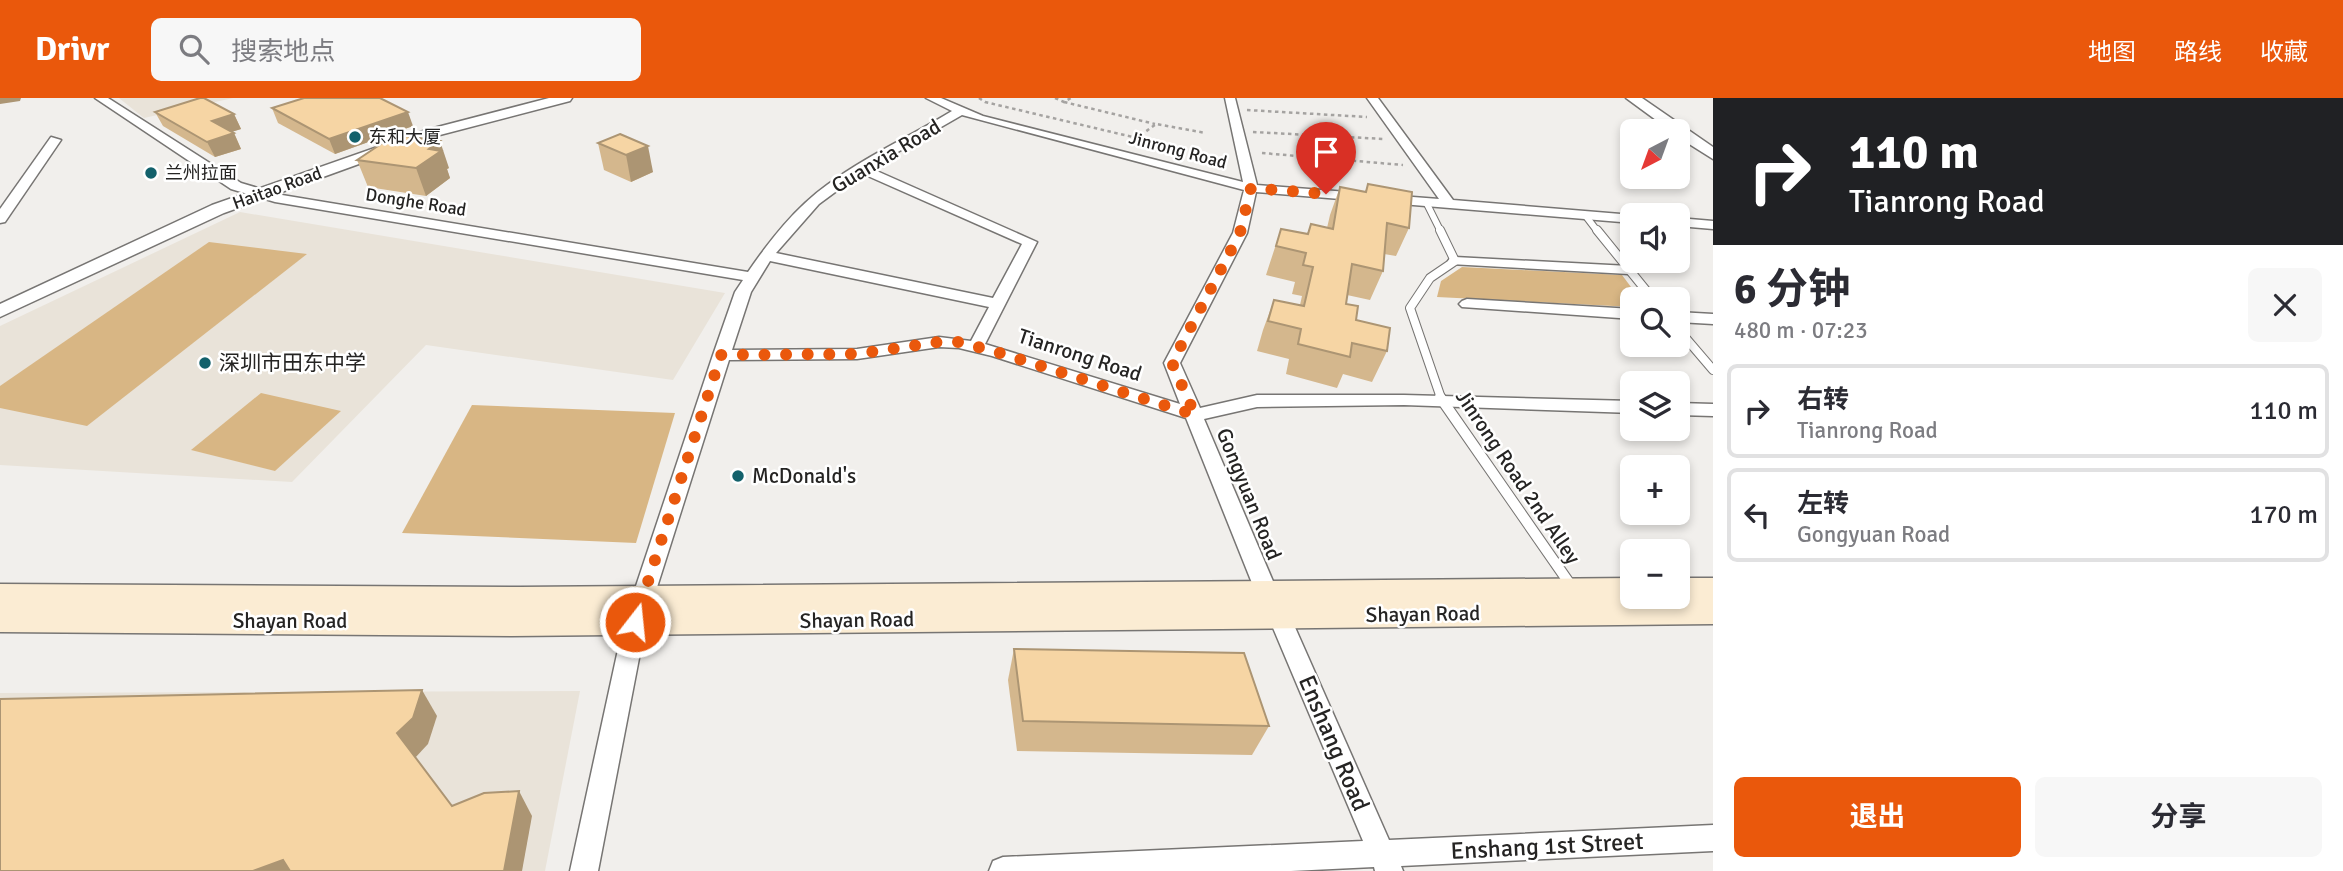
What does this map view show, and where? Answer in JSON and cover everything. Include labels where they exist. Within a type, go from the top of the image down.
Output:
[{"type":"main road","name":"Shayan Road","points":[[1273,604],[1620,590]]},
{"type":"main road","points":[[1690,590],[1713,590]]},
{"type":"main road","name":"Shayan Road","points":[[0,596],[638,610]]},
{"type":"main road","name":"Shayan Road","points":[[0,619],[1273,604],[1713,611]]},
{"type":"street","name":"Donghe Road","points":[[100,98],[236,186],[262,194],[290,201],[751,277]]},
{"type":"street","name":"Haitao Road","points":[[0,310],[218,209],[430,133],[565,98]]},
{"type":"street","name":"Jinrong Road","points":[[930,98],[960,111],[1251,188],[1620,218]]},
{"type":"street","points":[[1372,98],[1449,204]]},
{"type":"street","points":[[1628,101],[1647,119]]},
{"type":"street","points":[[1628,101],[1713,154]]},
{"type":"street","name":"Gongyuan Road","points":[[1235,104],[1251,188],[1240,233],[1172,363],[1273,604]]},
{"type":"street","name":"Guanxia Road","points":[[584,871],[638,610],[743,292],[767,256],[824,194],[860,169],[960,111]]},
{"type":"street","points":[[0,219],[55,140]]},
{"type":"street","points":[[1690,154],[1713,171]]},
{"type":"street","points":[[860,169],[1030,242],[976,346]]},
{"type":"street","points":[[0,199],[15,197]]},
{"type":"street","points":[[1690,223],[1713,225]]},
{"type":"street","points":[[767,256],[998,304]]},
{"type":"street","points":[[1455,261],[1620,270]]},
{"type":"street","points":[[1467,304],[1620,313]]},
{"type":"street","points":[[1690,318],[1713,319]]},
{"type":"street","name":"Tianrong Road","points":[[721,355],[857,354],[939,342],[976,346],[1195,415]]},
{"type":"street","points":[[1195,415],[1256,401],[1442,401],[1620,407]]},
{"type":"street","points":[[1690,409],[1713,410]]},
{"type":"street","name":"Enshang Road","points":[[1273,604],[1385,862]]},
{"type":"street","name":"Enshang 1st Street","points":[[1003,871],[1385,862],[1713,838]]},
{"type":"lane","points":[[1426,202],[1455,261]]},
{"type":"lane","points":[[1585,215],[1620,259]]},
{"type":"lane","name":"Jinrong Road 2nd Alley","points":[[1455,261],[1430,278],[1410,308],[1442,401],[1575,591]]},
{"type":"lane","points":[[1631,273],[1643,287]]},
{"type":"lane","points":[[1690,343],[1713,370]]},
{"type":"path","points":[[978,98],[985,102],[1137,138],[1156,124]]},
{"type":"path","points":[[1055,98],[1156,124],[1206,133]]},
{"type":"path","points":[[1064,102],[1071,98]]},
{"type":"path","points":[[1235,104],[1386,118]]},
{"type":"path","points":[[1250,132],[1402,141]]},
{"type":"path","points":[[1262,153],[1422,167]]},
{"type":"shaded area","points":[[119,98],[233,98],[144,118]]},
{"type":"shaded area","name":"深圳市田东中学","points":[[240,212],[725,293],[673,380],[426,345],[292,482],[0,465],[0,326]]},
{"type":"shaded area","points":[[209,242],[307,254],[87,426],[0,408],[0,386]]},
{"type":"shaded area","points":[[1462,267],[1622,275],[1631,287],[1620,287],[1620,306],[1437,297],[1441,281]]},
{"type":"shaded area","points":[[261,393],[341,411],[275,471],[191,450]]},
{"type":"shaded area","points":[[472,405],[675,413],[636,543],[402,533]]},
{"type":"shaded area","points":[[580,691],[545,871],[0,871],[0,693]]},
{"type":"building","points":[[200,98],[234,114],[212,121],[234,133],[207,142],[155,112]]},
{"type":"building","points":[[304,98],[380,98],[408,112],[329,139],[272,108]]},
{"type":"building","points":[[620,134],[648,146],[626,155],[598,143]]},
{"type":"building","points":[[405,136],[440,141],[429,149],[441,151],[416,168],[357,160],[387,140],[397,142]]},
{"type":"building","points":[[1368,184],[1412,192],[1409,228],[1387,223],[1383,271],[1352,264],[1346,304],[1358,306],[1356,320],[1390,328],[1387,351],[1352,343],[1350,357],[1298,344],[1301,329],[1268,321],[1274,300],[1304,306],[1313,267],[1303,265],[1306,253],[1276,246],[1281,229],[1308,234],[1311,224],[1333,229],[1340,187],[1366,192]]},
{"type":"building","points":[[1014,649],[1244,653],[1269,726],[1023,721]]},
{"type":"building","points":[[422,690],[413,718],[397,733],[452,806],[484,793],[519,791],[504,871],[290,871],[283,860],[253,871],[0,871],[0,699]]},
{"type":"place","name":"东和大厦","points":[[355,137]]},
{"type":"place","name":"兰州拉面","points":[[151,173]]},
{"type":"place","name":"深圳市田东中学","points":[[205,363]]},
{"type":"place","name":"McDonald's","points":[[738,476]]},
{"type":"route","points":[[635,622],[721,355],[857,354],[939,342],[959,342],[1195,415],[1172,363],[1240,233],[1251,188],[1326,194]]}]
